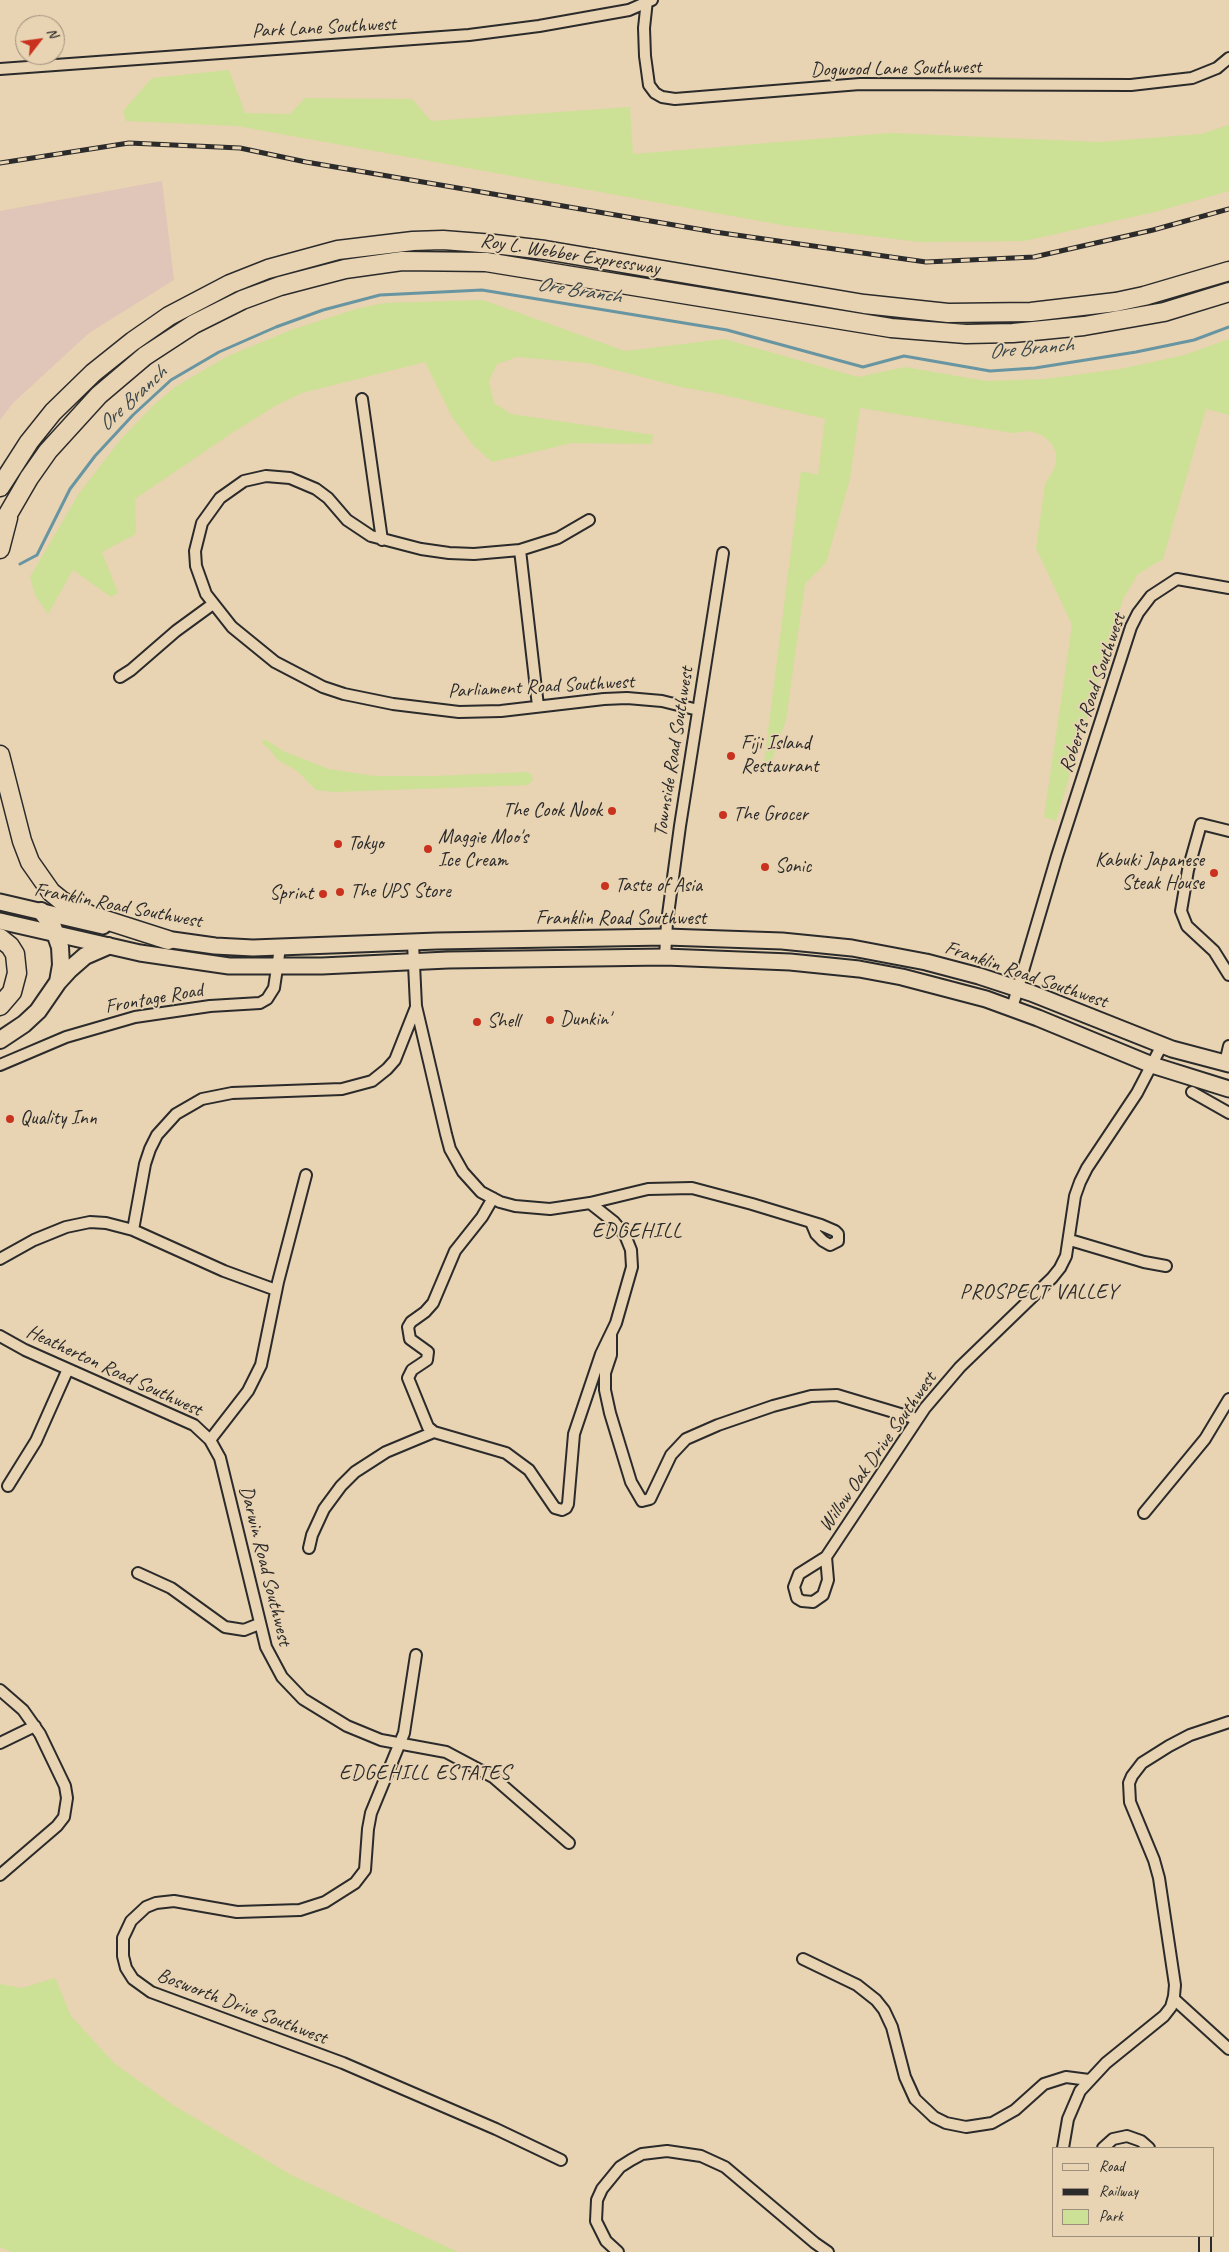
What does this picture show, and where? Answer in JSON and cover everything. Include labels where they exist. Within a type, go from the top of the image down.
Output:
[{"type":"highway","name":"Roy L. Webber Expressway","points":[[0,487],[14,464],[47,420],[79,386],[133,341],[169,316],[202,297],[245,278],[307,257],[348,248],[413,241],[443,240],[494,244],[544,250],[864,304],[948,313],[1031,312],[1116,302],[1144,296],[1229,271]]},
{"type":"highway","name":"Roy L. Webber Expressway","points":[[0,528],[11,506],[48,451],[100,395],[145,356],[194,324],[242,300],[280,286],[345,269],[402,261],[486,262],[891,328],[966,334],[1023,332],[1084,326],[1164,312],[1229,292]]},
{"type":"highway","points":[[0,479],[14,464]]},
{"type":"highway","points":[[0,549],[11,506]]},
{"type":"highway","points":[[0,755],[22,841],[30,862],[51,892],[62,901],[90,915],[168,940]]},
{"type":"highway","points":[[41,911],[57,934],[62,956],[58,982]]},
{"type":"highway","points":[[0,938],[15,954],[18,973],[12,992],[0,1006]]},
{"type":"highway","points":[[0,1040],[24,1024],[38,1011],[58,982],[85,956],[108,946]]},
{"type":"main road","name":"Franklin Road Southwest","points":[[0,902],[168,940],[215,946],[280,948],[666,937],[782,941],[869,950],[926,962],[1018,988],[1162,1044],[1227,1064]]},
{"type":"main road","name":"Franklin Road Southwest","points":[[0,921],[108,946],[192,962],[277,967],[550,958],[665,957],[782,961],[859,969],[947,988],[1012,1008],[1152,1065],[1229,1089]]},
{"type":"street","name":"Dogwood Lane Southwest","points":[[649,1],[645,56],[649,85],[655,93],[662,97],[675,99],[860,84],[1131,85],[1192,78],[1217,68],[1229,58]]},
{"type":"street","name":"Park Lane Southwest","points":[[0,69],[469,35],[539,26],[629,10],[649,1]]},
{"type":"street","points":[[362,400],[382,540]]},
{"type":"street","name":"Parliament Road Southwest","points":[[589,520],[558,538],[520,550],[474,554],[449,553],[382,540],[358,529],[347,520],[328,498],[304,482],[276,476],[256,477],[244,481],[226,492],[210,509],[197,537],[195,551],[196,566],[200,580],[213,604],[243,637],[275,662],[323,687],[344,694],[435,710],[483,712],[627,698],[662,701],[698,710]]},
{"type":"street","points":[[520,550],[538,706]]},
{"type":"street","name":"Townside Road Southwest","points":[[665,957],[666,937],[698,710],[723,552]]},
{"type":"street","name":"Roberts Road Southwest","points":[[1012,1008],[1057,856],[1131,627],[1138,613],[1151,596],[1178,578],[1229,588]]},
{"type":"street","points":[[120,677],[131,670],[188,621],[213,604]]},
{"type":"street","points":[[1229,830],[1201,824],[1188,870],[1181,911],[1187,926],[1214,951],[1229,975]]},
{"type":"street","points":[[413,943],[416,1006],[450,1149],[468,1179],[482,1192],[514,1206],[529,1208],[570,1207],[648,1189],[692,1188],[811,1222]]},
{"type":"street","name":"Frontage Road","points":[[0,1065],[66,1037],[135,1017],[210,1006],[260,1003],[272,994],[280,948]]},
{"type":"street","points":[[133,1230],[145,1164],[150,1149],[166,1124],[176,1114],[202,1099],[224,1094],[342,1089],[372,1081],[395,1060],[416,1006]]},
{"type":"street","name":"Willow Oak Drive Southwest","points":[[826,1557],[828,1580],[823,1595],[813,1602],[802,1601],[795,1594],[796,1580],[804,1569],[819,1563],[826,1557],[917,1419],[960,1367],[1052,1278],[1066,1256],[1070,1240],[1075,1196],[1080,1182],[1152,1065],[1162,1044]]},
{"type":"street","points":[[1227,1064],[1229,1046]]},
{"type":"street","points":[[1192,1092],[1229,1113]]},
{"type":"street","points":[[210,1440],[255,1378],[268,1335],[276,1290],[306,1175]]},
{"type":"street","points":[[493,1198],[482,1217],[455,1252],[433,1303],[408,1327],[410,1339],[428,1352],[427,1360],[412,1370],[408,1378],[428,1427],[434,1432],[506,1453],[529,1470],[558,1510],[562,1510],[568,1504],[574,1434],[585,1398],[624,1298],[632,1267],[631,1250],[620,1228],[590,1203]]},
{"type":"street","points":[[0,1259],[42,1236],[82,1223],[106,1223],[133,1230],[224,1271],[276,1290]]},
{"type":"street","points":[[1070,1240],[1144,1262],[1166,1266]]},
{"type":"street","points":[[611,1334],[612,1355],[604,1380],[608,1406],[631,1482],[642,1501],[653,1496],[671,1455],[686,1439],[718,1425],[772,1406],[811,1396],[837,1395],[917,1419]]},
{"type":"street","name":"Heatherton Road Southwest","points":[[0,1336],[68,1369],[188,1422],[210,1440]]},
{"type":"street","points":[[8,1486],[36,1441],[68,1369]]},
{"type":"street","points":[[1144,1513],[1205,1439],[1229,1399]]},
{"type":"street","points":[[309,1548],[312,1535],[324,1509],[332,1496],[350,1477],[370,1461],[386,1452],[434,1432]]},
{"type":"street","name":"Darwin Road Southwest","points":[[210,1440],[220,1458],[259,1624],[273,1663],[290,1688],[303,1699],[347,1726],[381,1740],[400,1745],[446,1752],[493,1777],[569,1843]]},
{"type":"street","points":[[138,1573],[171,1588],[225,1627],[244,1630],[259,1624]]},
{"type":"street","name":"Bosworth Drive Southwest","points":[[416,1655],[404,1733],[371,1813],[365,1870],[355,1883],[325,1902],[300,1910],[237,1912],[174,1901],[156,1903],[136,1915],[127,1928],[122,1946],[126,1968],[133,1979],[151,1992],[343,2063],[496,2129],[562,2160]]},
{"type":"street","points":[[0,1690],[23,1710],[35,1726],[66,1786],[64,1817],[53,1831],[0,1875]]},
{"type":"street","points":[[1063,2147],[1074,2104],[1089,2080],[1164,2016],[1174,1999],[1175,1985],[1159,1878],[1154,1860],[1130,1802],[1129,1784],[1142,1762],[1190,1735],[1229,1722]]},
{"type":"street","points":[[0,1743],[35,1726]]},
{"type":"street","points":[[803,1959],[857,1985],[876,2000],[884,2010],[892,2027],[905,2077],[912,2093],[924,2109],[946,2123],[966,2127],[992,2123],[1014,2110],[1044,2084],[1066,2077],[1089,2080]]},
{"type":"street","points":[[1174,1999],[1229,2049]]},
{"type":"street","points":[[1104,2147],[1113,2140],[1127,2136],[1141,2140],[1148,2147]]},
{"type":"street","points":[[618,2252],[606,2241],[596,2220],[597,2200],[602,2189],[620,2167],[631,2160],[642,2154],[667,2151],[701,2156],[725,2167],[814,2243],[828,2252]]},
{"type":"street","points":[[1205,2237],[1205,2252]]},
{"type":"shaded area","points":[[162,181],[174,280],[89,333],[13,403],[0,420],[0,211]]},
{"type":"green space","points":[[229,70],[245,113],[290,114],[305,98],[412,99],[431,121],[630,107],[633,154],[890,133],[1099,142],[1201,134],[1229,125],[1229,191],[1155,212],[1024,241],[920,242],[787,226],[237,126],[126,121],[123,111],[152,78]]},
{"type":"green space","points":[[483,300],[625,351],[724,339],[858,377],[905,367],[986,381],[1044,379],[1120,369],[1184,355],[1229,339],[1229,415],[1206,409],[1163,559],[1138,574],[1123,599],[1056,821],[1044,817],[1072,625],[1036,548],[1045,484],[1053,471],[1056,453],[1051,443],[1042,435],[1029,431],[1013,433],[860,408],[850,479],[826,563],[805,584],[786,720],[771,763],[764,763],[801,471],[818,475],[825,419],[720,394],[681,387],[588,363],[517,357],[497,364],[489,381],[494,403],[511,414],[653,435],[651,444],[572,443],[492,462],[473,445],[452,417],[425,362],[302,393],[275,406],[232,433],[135,499],[136,534],[102,552],[118,593],[111,597],[73,570],[48,614],[35,595],[30,577],[78,495],[121,439],[155,404],[175,387],[228,356],[291,330],[356,309],[384,303]]},
{"type":"green space","points":[[262,740],[266,740],[283,751],[329,769],[374,776],[435,776],[527,772],[531,774],[533,780],[528,785],[334,792],[316,790],[297,771],[278,760],[263,744]]},
{"type":"green space","points":[[55,1978],[71,2016],[115,2064],[173,2105],[293,2176],[458,2252],[12,2252],[0,2247],[0,1984],[22,1988]]},
{"type":"waterway","name":"Ore Branch","points":[[20,564],[37,555],[70,489],[95,456],[133,415],[171,380],[219,352],[276,327],[323,310],[380,295],[482,290],[727,330],[863,367],[904,356],[990,371],[1035,368],[1136,352],[1194,340],[1229,327]]},
{"type":"railway","points":[[0,163],[129,143],[240,148],[306,162],[715,232],[926,262],[1034,257],[1153,230],[1229,209]]},
{"type":"place","name":"Fiji Island Restaurant","points":[[731,756]]},
{"type":"place","name":"The Cook Nook","points":[[612,811]]},
{"type":"place","name":"The Grocer","points":[[723,815]]},
{"type":"place","name":"Tokyo","points":[[338,844]]},
{"type":"place","name":"Maggie Moo's Ice Cream","points":[[428,849]]},
{"type":"place","name":"Sonic","points":[[765,867]]},
{"type":"place","name":"Kabuki Japanese Steak House","points":[[1214,873]]},
{"type":"place","name":"Taste of Asia","points":[[605,886]]},
{"type":"place","name":"The UPS Store","points":[[340,892]]},
{"type":"place","name":"Sprint","points":[[323,894]]},
{"type":"place","name":"Dunkin'","points":[[550,1020]]},
{"type":"place","name":"Shell","points":[[477,1022]]},
{"type":"place","name":"Quality Inn","points":[[10,1119]]},
{"type":"district","name":"EDGEHILL","points":[[637,1231]]},
{"type":"district","name":"PROSPECT VALLEY","points":[[1039,1292]]},
{"type":"district","name":"EDGEHILL ESTATES","points":[[425,1773]]}]
